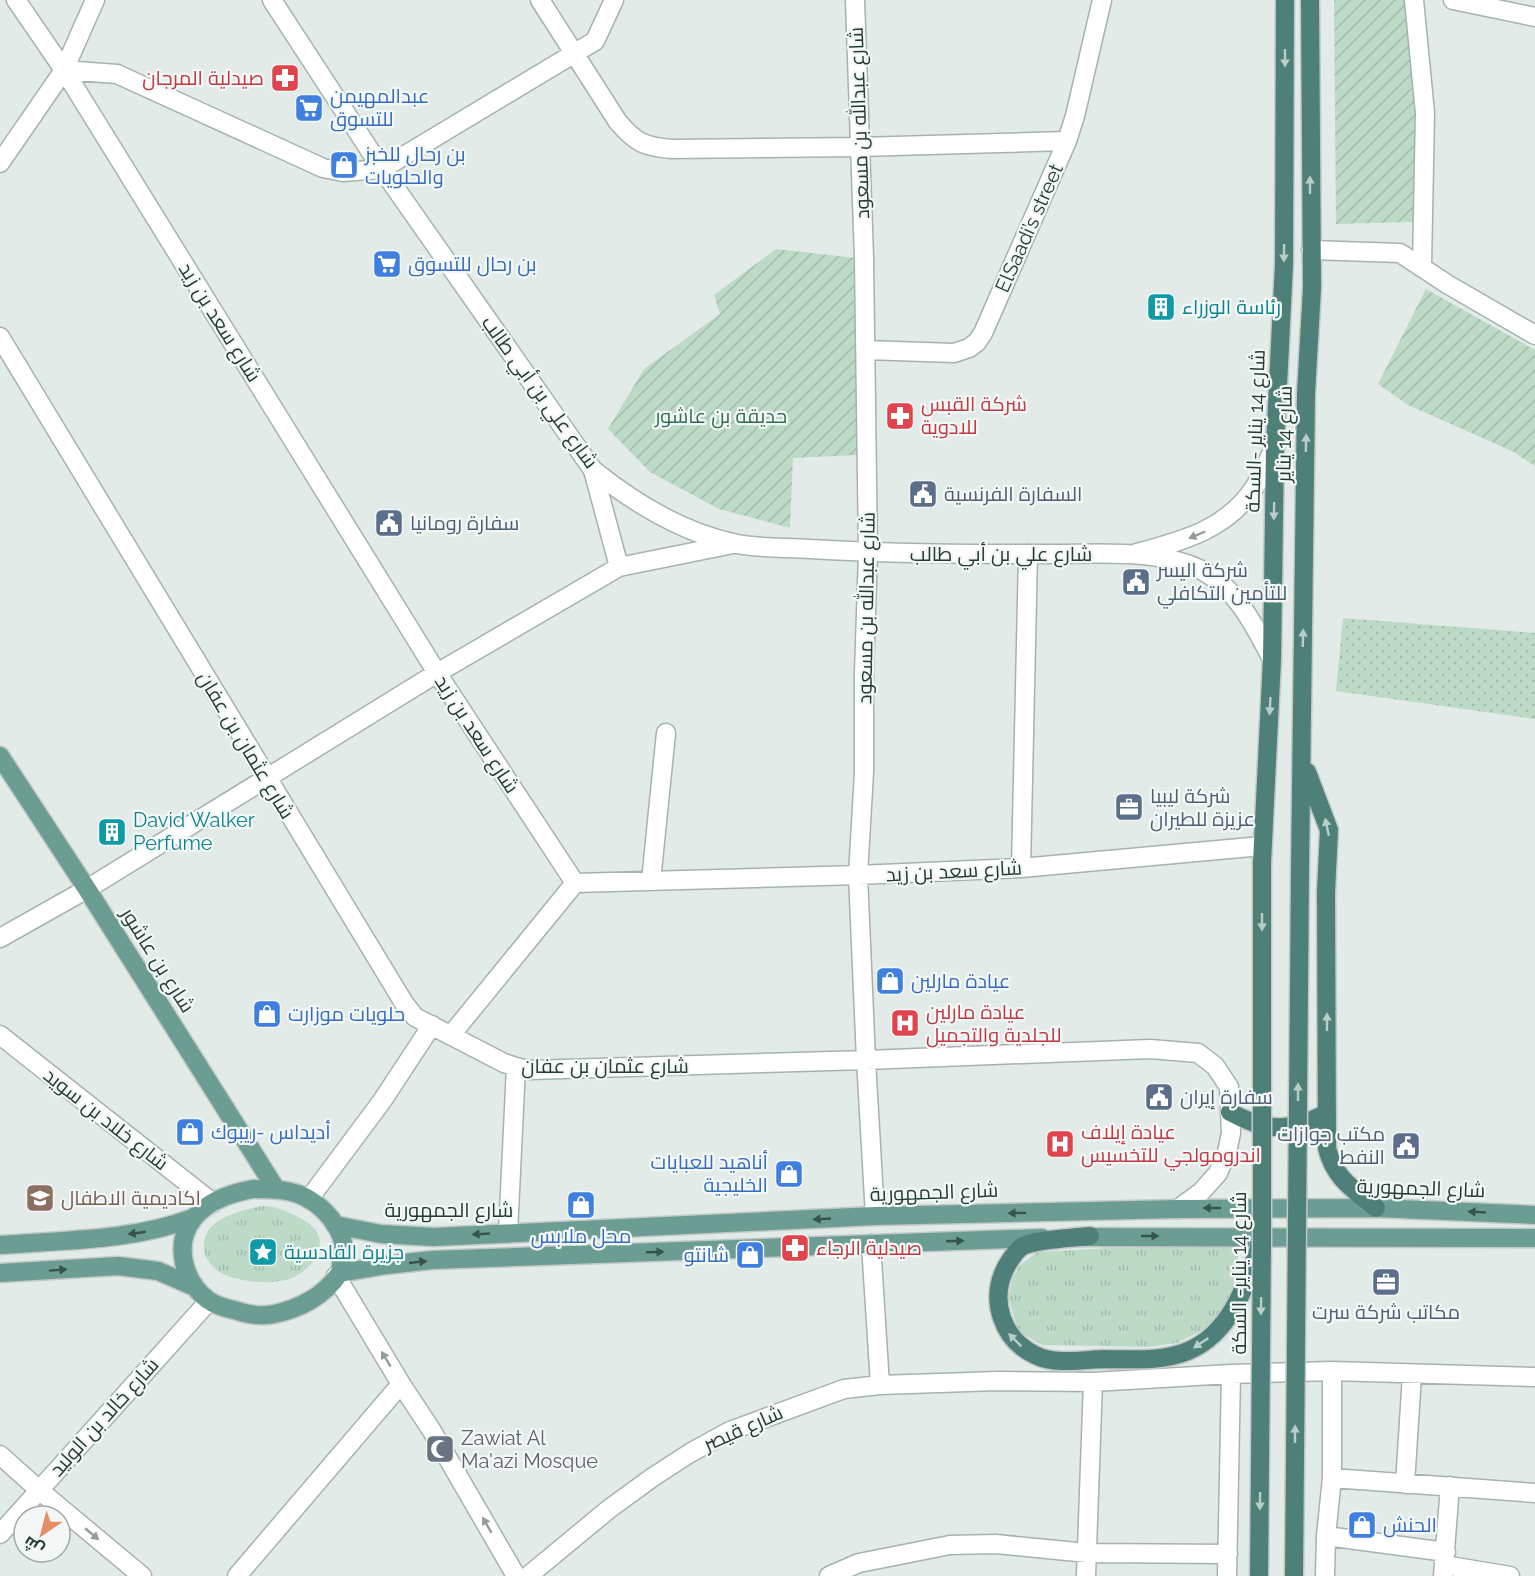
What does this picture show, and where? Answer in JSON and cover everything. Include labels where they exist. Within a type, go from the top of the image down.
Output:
[{"type":"highway","name":"شارع 14 يناير -السكة","points":[[1262,855],[1272,659],[1275,446],[1286,192],[1285,0]]},
{"type":"highway","name":"شارع 14 يناير","points":[[1294,1576],[1306,394],[1312,288],[1310,0]]},
{"type":"highway","points":[[1302,759],[1329,830],[1326,892],[1327,1148],[1331,1164],[1342,1180],[1376,1208]]},
{"type":"highway","name":"شارع 14 يناير- السكة","points":[[1259,1576],[1262,855]]},
{"type":"highway","points":[[1230,1112],[1248,1122],[1268,1127],[1289,1128],[1327,1113]]},
{"type":"highway","points":[[1090,1236],[1036,1242],[1023,1246],[1011,1258],[1004,1272],[999,1288],[1000,1310],[1006,1331],[1021,1346],[1037,1357],[1057,1360],[1144,1359],[1189,1351],[1206,1340],[1222,1325],[1236,1306],[1262,1241]]},
{"type":"main road","name":"شارع بن عاشور","points":[[0,756],[87,889],[276,1189]]},
{"type":"main road","points":[[0,1245],[134,1234],[174,1226],[193,1218],[213,1203],[232,1193],[253,1189],[276,1189],[309,1199],[324,1210],[335,1225],[343,1244],[338,1275],[315,1299],[272,1315],[247,1314],[209,1301],[195,1287],[183,1264],[184,1234],[193,1218]]},
{"type":"main road","name":"شارع الجمهورية","points":[[335,1225],[381,1234],[434,1237],[875,1216],[1178,1209],[1376,1208],[1535,1215]]},
{"type":"main road","points":[[338,1275],[387,1265],[432,1260],[1090,1236],[1533,1239]]},
{"type":"main road","points":[[0,1273],[118,1266],[158,1271],[195,1287]]},
{"type":"street","name":"شارع سعد بن زيد","points":[[16,0],[64,69],[436,673],[575,883],[858,876],[1262,855]]},
{"type":"street","points":[[0,163],[64,69],[95,0]]},
{"type":"street","name":"شارع علي بن أبي طالب","points":[[272,0],[382,169],[593,470],[614,487],[687,529],[734,544],[868,553],[1134,554],[1188,564],[1206,572],[1247,612],[1272,659]]},
{"type":"street","points":[[540,0],[618,122],[632,138],[649,147],[672,149],[859,147],[1066,141]]},
{"type":"street","points":[[64,69],[117,74],[323,168],[343,172],[382,169],[595,41],[614,0]]},
{"type":"street","name":"شارع عبدالله بن مسعود","points":[[855,0],[866,350],[865,453],[868,553],[864,672],[864,772],[858,876],[875,1216]]},
{"type":"street","name":"ElSaadi’s street","points":[[866,350],[954,352],[969,348],[977,342],[983,333],[1066,141],[1075,116],[1102,0]]},
{"type":"street","points":[[1414,0],[1425,113],[1422,266]]},
{"type":"street","points":[[1453,0],[1535,17]]},
{"type":"street","points":[[1311,250],[1400,252],[1447,284],[1535,335]]},
{"type":"street","name":"شارع عثمان بن عفان","points":[[0,337],[266,778],[404,1003],[415,1017],[516,1067],[550,1070],[1150,1048],[1198,1053],[1215,1066],[1229,1087],[1230,1133],[1227,1152],[1218,1173],[1201,1192],[1178,1209]]},
{"type":"street","name":"شارع علي بن أبي طالب","points":[[1134,554],[1187,539],[1222,521],[1254,488],[1275,446]]},
{"type":"street","points":[[593,470],[619,567]]},
{"type":"street","points":[[0,938],[87,889],[436,673],[619,567],[734,544]]},
{"type":"street","points":[[1021,868],[1028,554]]},
{"type":"street","points":[[651,881],[666,733]]},
{"type":"street","points":[[451,1035],[575,883]]},
{"type":"street","points":[[309,1199],[382,1101],[432,1025]]},
{"type":"street","name":"شارع خلاد بن سويد","points":[[0,1035],[213,1203]]},
{"type":"street","points":[[508,1233],[516,1067]]},
{"type":"street","points":[[871,1244],[880,1385]]},
{"type":"street","points":[[338,1275],[516,1576]]},
{"type":"street","name":"شارع خالد بن الوليد","points":[[0,1534],[209,1301]]},
{"type":"street","points":[[1325,1576],[1326,1536],[1332,1478],[1332,1371]]},
{"type":"street","name":"شارع قيصر","points":[[528,1576],[609,1509],[652,1477],[690,1453],[730,1431],[844,1389],[880,1385],[998,1381],[1093,1382],[1332,1371],[1535,1377]]},
{"type":"street","points":[[1227,1576],[1231,1374]]},
{"type":"street","points":[[1405,1484],[1412,1375]]},
{"type":"street","points":[[1086,1576],[1093,1382]]},
{"type":"street","points":[[237,1576],[401,1384]]},
{"type":"street","points":[[0,1455],[142,1576]]},
{"type":"street","points":[[1332,1478],[1535,1493]]},
{"type":"street","points":[[1444,1564],[1450,1486]]},
{"type":"street","points":[[1326,1536],[1444,1564],[1510,1576]]},
{"type":"street","points":[[829,1576],[950,1545],[996,1544],[1088,1553],[1228,1554]]},
{"type":"green space","points":[[1334,0],[1420,0],[1413,222],[1336,224]]},
{"type":"green space","name":"حديقة بن عاشور","points":[[776,249],[856,258],[857,455],[793,458],[790,528],[719,509],[650,472],[608,429],[644,369],[720,314],[714,295]]},
{"type":"green space","points":[[1426,289],[1535,350],[1535,466],[1512,451],[1408,405],[1378,384]]},
{"type":"green space","points":[[1343,618],[1535,633],[1535,719],[1336,691]]},
{"type":"green space","points":[[261,1206],[291,1213],[309,1223],[318,1234],[320,1244],[315,1258],[305,1270],[293,1278],[265,1282],[231,1277],[214,1268],[208,1261],[204,1245],[205,1237],[210,1229],[217,1222],[233,1214]]},
{"type":"green space","points":[[1238,1246],[1238,1273],[1231,1298],[1216,1319],[1201,1331],[1177,1343],[1148,1347],[1042,1345],[1018,1331],[1009,1299],[1012,1279],[1021,1264],[1038,1252],[1110,1248]]},
{"type":"place","name":"صيدلية المرجان","points":[[285,78]]},
{"type":"place","name":"عبدالمهيمن للتسوق","points":[[309,108]]},
{"type":"place","name":"بن رحال للخبز والحلويات","points":[[344,165]]},
{"type":"place","name":"بن رحال للتسوق","points":[[387,264]]},
{"type":"place","name":"رئاسة الوزراء","points":[[1161,307]]},
{"type":"place","name":"شركة القبس للادوية","points":[[900,416]]},
{"type":"place","name":"السفارة الفرنسية","points":[[923,494]]},
{"type":"place","name":"سفارة رومانيا","points":[[389,523]]},
{"type":"place","name":"شركة اليسر للتأمين التكافلي","points":[[1136,582]]},
{"type":"place","name":"شركة ليبيا عزيزة للطيران","points":[[1129,807]]},
{"type":"place","name":"David Walker Perfume","points":[[112,832]]},
{"type":"place","name":"عيادة مارلين","points":[[890,981]]},
{"type":"place","name":"حلويات موزارت","points":[[267,1014]]},
{"type":"place","name":"عيادة مارلين للجلدية والتجميل","points":[[905,1023]]},
{"type":"place","name":"سفارة إيران","points":[[1159,1097]]},
{"type":"place","name":"أديداس -ريبوك","points":[[190,1132]]},
{"type":"place","name":"عيادة إيلاف اندرومولجي للتخسيس","points":[[1060,1144]]},
{"type":"place","name":"مكتب جوازات النفط","points":[[1406,1146]]},
{"type":"place","name":"أناهيد للعبايات الخليجية","points":[[789,1174]]},
{"type":"place","name":"اكاديمية الاطفال","points":[[40,1198]]},
{"type":"place","name":"محل ملابس","points":[[581,1205]]},
{"type":"place","name":"صيدلية الرجاء","points":[[795,1248]]},
{"type":"place","name":"جزيرة القادسية","points":[[263,1252]]},
{"type":"place","name":"شانتو","points":[[750,1255]]},
{"type":"place","name":"مكاتب شركة سرت","points":[[1386,1282]]},
{"type":"place","name":"Zawiat Al Ma'azi Mosque","points":[[440,1449]]},
{"type":"place","name":"الحنش","points":[[1362,1525]]}]
